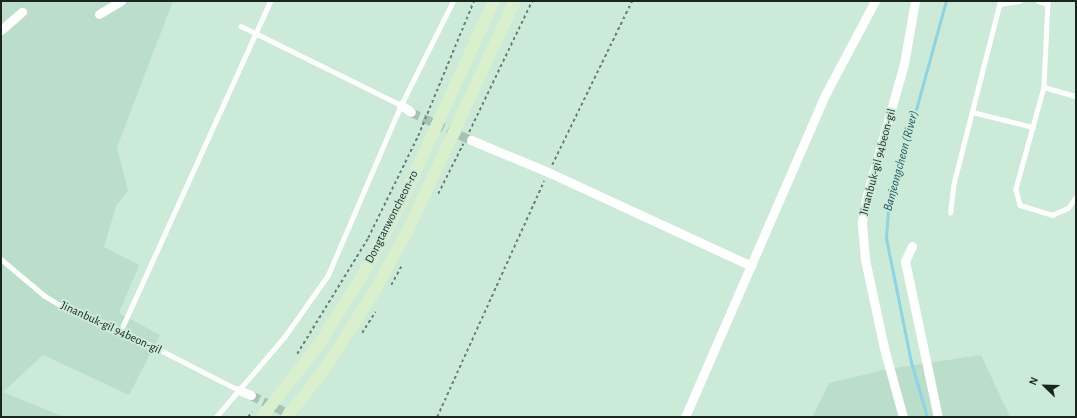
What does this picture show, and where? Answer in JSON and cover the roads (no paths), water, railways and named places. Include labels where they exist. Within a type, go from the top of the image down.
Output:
[{"type":"main road","name":"Dongtanwoncheon-ro","points":[[257,414],[320,343],[365,271],[400,203],[494,1]]},
{"type":"main road","name":"Dongtanwoncheon-ro","points":[[287,417],[326,367],[374,292],[409,228],[515,1]]},
{"type":"street","points":[[99,14],[121,1]]},
{"type":"street","points":[[685,417],[826,92],[875,1]]},
{"type":"street","name":"Jinanbuk-gil 94beon-gil","points":[[903,417],[884,348],[865,259],[862,221],[904,64],[915,1]]},
{"type":"street","points":[[1,30],[22,12]]},
{"type":"street","points":[[401,105],[411,112]]},
{"type":"street","points":[[471,140],[548,172],[751,266]]},
{"type":"street","points":[[912,246],[905,261],[938,417]]},
{"type":"street","name":"Jinanbuk-gil 94beon-gil","points":[[239,390],[251,395]]},
{"type":"lane","points":[[121,330],[270,1]]},
{"type":"lane","points":[[216,417],[286,336],[328,275],[401,105],[453,1]]},
{"type":"lane","points":[[950,213],[954,182],[1000,2],[1020,1]]},
{"type":"lane","points":[[1038,1],[1048,3],[1044,87],[1016,189],[1020,205],[1052,215],[1068,208],[1076,197]]},
{"type":"lane","points":[[241,26],[401,105]]},
{"type":"lane","points":[[1044,87],[1076,96]]},
{"type":"lane","points":[[972,112],[1033,127]]},
{"type":"lane","name":"Jinanbuk-gil 94beon-gil","points":[[1,259],[45,296],[67,309],[121,330],[239,390]]},
{"type":"waterway","name":"Banjeongcheon (River)","points":[[927,417],[911,362],[886,238],[888,211],[946,1]]},
{"type":"tunnel","points":[[411,112],[471,140]]},
{"type":"tunnel","points":[[251,395],[296,417]]}]
